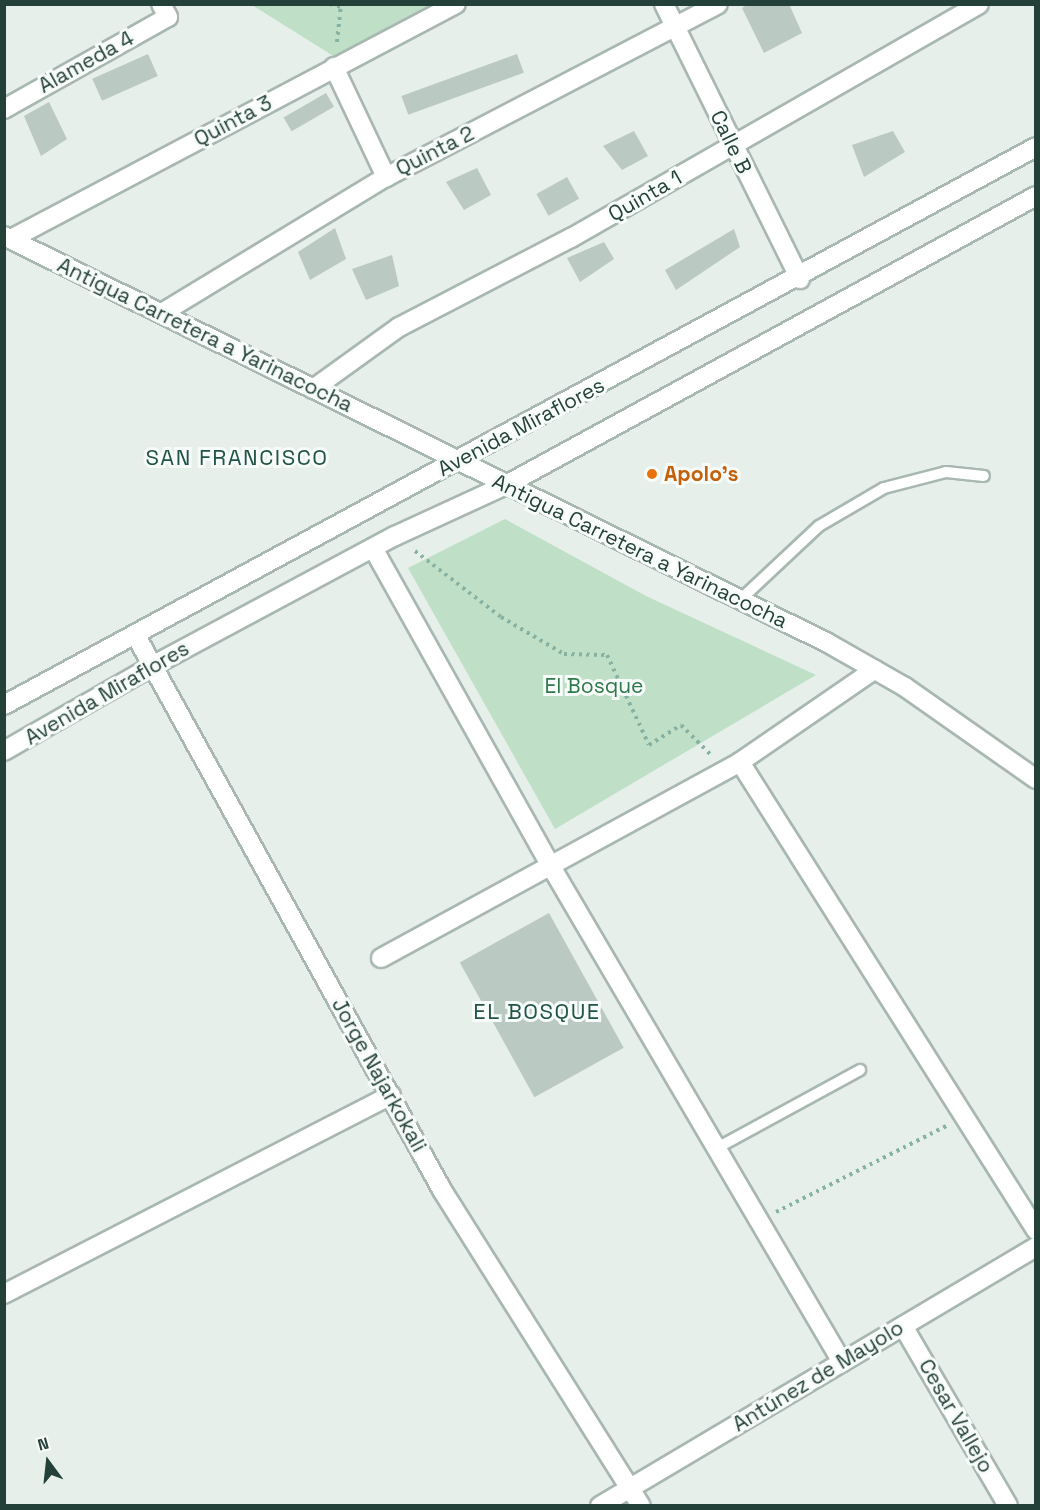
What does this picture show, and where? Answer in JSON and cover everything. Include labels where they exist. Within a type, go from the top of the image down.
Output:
[{"type":"street","name":"Quinta 3","points":[[8,237],[456,4]]},
{"type":"street","name":"Calle B","points":[[664,4],[800,279]]},
{"type":"street","name":"Quinta 2","points":[[162,313],[386,177],[676,28],[718,4]]},
{"type":"street","name":"Quinta 1","points":[[313,389],[399,327],[733,146],[979,4]]},
{"type":"street","name":"Alameda 4","points":[[4,109],[165,11]]},
{"type":"street","points":[[334,67],[386,177]]},
{"type":"street","name":"Avenida Miraflores","points":[[4,705],[800,279],[1035,147]]},
{"type":"street","name":"Avenida Miraflores","points":[[4,751],[154,665],[395,536],[506,484],[1035,196]]},
{"type":"street","name":"Antigua Carretera a Yarinacocha","points":[[8,237],[740,600],[874,670],[1035,779]]},
{"type":"street","points":[[373,548],[549,863],[842,1362]]},
{"type":"street","name":"Jorge Najarkokali","points":[[135,634],[442,1190],[641,1506]]},
{"type":"street","points":[[381,958],[549,863],[733,766],[874,670]]},
{"type":"street","points":[[733,766],[964,1117],[1035,1230]]},
{"type":"street","points":[[4,1294],[391,1095]]},
{"type":"street","name":"Antúnez de Mayolo","points":[[600,1506],[1035,1247]]},
{"type":"street","name":"Cesar Vallejo","points":[[903,1326],[1008,1506]]},
{"type":"lane","points":[[740,600],[819,526],[884,488],[946,472],[984,476]]},
{"type":"lane","points":[[717,1148],[860,1070]]},
{"type":"path","points":[[330,4],[341,6],[334,67]]},
{"type":"path","points":[[395,536],[501,617],[564,654],[607,655],[649,744],[681,725],[733,766]]},
{"type":"path","points":[[759,1220],[964,1117]]},
{"type":"green space","points":[[252,5],[461,5],[343,62]]},
{"type":"green space","name":"El Bosque","points":[[505,519],[646,596],[816,675],[555,829],[408,568]]},
{"type":"building","points":[[748,4],[789,4],[802,33],[764,53],[742,8]]},
{"type":"building","points":[[148,54],[158,76],[102,101],[92,79]]},
{"type":"building","points":[[517,54],[524,73],[408,115],[401,96]]},
{"type":"building","points":[[326,93],[334,107],[292,131],[284,118]]},
{"type":"building","points":[[49,102],[67,139],[41,156],[24,116]]},
{"type":"building","points":[[634,131],[648,156],[622,170],[603,146]]},
{"type":"building","points":[[893,131],[905,152],[864,177],[852,145]]},
{"type":"building","points":[[477,168],[491,195],[464,210],[446,182]]},
{"type":"building","points":[[567,177],[579,199],[549,216],[536,194]]},
{"type":"building","points":[[335,228],[346,259],[310,280],[298,252]]},
{"type":"building","points":[[734,229],[740,247],[676,290],[665,270]]},
{"type":"building","points":[[604,242],[614,259],[580,282],[567,258]]},
{"type":"building","points":[[392,255],[399,286],[366,300],[352,269]]},
{"type":"building","points":[[549,913],[624,1048],[534,1097],[460,962]]},
{"type":"place","name":"Apolo's","points":[[652,474]]},
{"type":"district","name":"SAN FRANCISCO","points":[[237,458]]},
{"type":"district","name":"EL BOSQUE","points":[[537,1012]]}]
